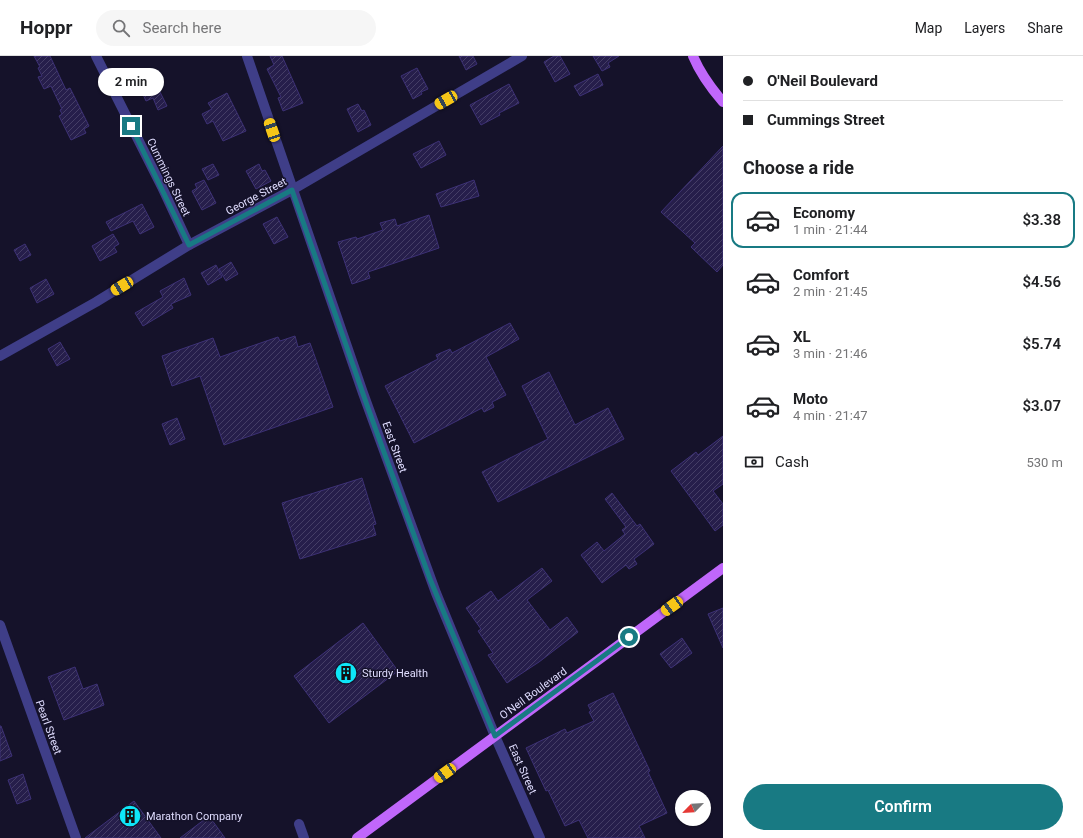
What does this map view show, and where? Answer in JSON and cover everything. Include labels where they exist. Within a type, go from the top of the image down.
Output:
[{"type":"main road","points":[[693,56],[697,66],[711,88],[723,102]]},
{"type":"main road","name":"O'Neil Boulevard","points":[[357,838],[723,568]]},
{"type":"street","name":"Cummings Street","points":[[96,56],[189,245]]},
{"type":"street","name":"East Street","points":[[247,56],[292,190],[430,579],[495,736],[540,838]]},
{"type":"street","name":"George Street","points":[[0,356],[96,302],[189,245],[292,190],[522,56]]},
{"type":"street","name":"Pearl Street","points":[[0,625],[76,838]]},
{"type":"street","points":[[299,824],[304,838]]},
{"type":"building","points":[[34,56],[50,56],[66,90],[70,88],[89,126],[84,129],[86,133],[71,140],[59,116],[62,114],[60,110],[62,109],[51,86],[44,89],[38,77],[42,76],[38,68],[40,67]]},
{"type":"building","points":[[270,56],[282,56],[303,103],[283,111],[278,98],[281,97],[267,69],[274,65]]},
{"type":"building","points":[[459,56],[473,56],[477,64],[466,70]]},
{"type":"building","points":[[554,56],[560,56],[570,74],[555,82],[544,62]]},
{"type":"building","points":[[593,56],[619,56],[608,63],[610,67],[602,71]]},
{"type":"building","points":[[417,68],[428,89],[421,92],[422,94],[413,99],[401,76]]},
{"type":"building","points":[[598,74],[603,85],[580,96],[574,86]]},
{"type":"building","points":[[152,76],[167,106],[158,110],[153,98],[146,101],[138,83]]},
{"type":"building","points":[[509,84],[519,103],[499,113],[500,115],[481,125],[470,105]]},
{"type":"building","points":[[227,93],[246,131],[223,141],[213,121],[207,124],[202,114],[212,109],[208,103]]},
{"type":"building","points":[[358,104],[362,111],[364,110],[371,125],[358,132],[347,109]]},
{"type":"building","points":[[439,141],[446,155],[421,168],[413,154]]},
{"type":"building","points":[[723,146],[723,265],[717,272],[691,247],[695,243],[661,212]]},
{"type":"building","points":[[213,164],[219,175],[208,180],[202,169]]},
{"type":"building","points":[[259,164],[262,171],[265,170],[271,181],[256,189],[246,171]]},
{"type":"building","points":[[204,180],[216,203],[202,210],[192,191],[197,188],[195,184]]},
{"type":"building","points":[[474,180],[479,196],[441,207],[436,194]]},
{"type":"building","points":[[142,204],[154,227],[140,234],[133,221],[111,231],[106,222]]},
{"type":"building","points":[[429,215],[439,248],[368,272],[370,278],[352,284],[338,242],[356,237],[357,239],[383,230],[380,223],[395,219],[397,226]]},
{"type":"building","points":[[277,217],[288,237],[274,244],[263,224]]},
{"type":"building","points":[[113,234],[119,244],[114,247],[117,252],[100,261],[92,246]]},
{"type":"building","points":[[25,244],[31,255],[20,261],[14,250]]},
{"type":"building","points":[[231,262],[238,274],[226,281],[219,269]]},
{"type":"building","points":[[216,265],[222,277],[208,285],[201,273]]},
{"type":"building","points":[[184,278],[191,295],[171,304],[173,308],[143,326],[135,313],[163,297],[160,291]]},
{"type":"building","points":[[46,279],[54,294],[37,303],[30,288]]},
{"type":"building","points":[[510,323],[519,339],[486,357],[506,395],[492,402],[494,407],[484,412],[482,408],[414,443],[385,386],[438,359],[436,355],[450,349],[452,353]]},
{"type":"building","points":[[295,336],[298,347],[310,343],[333,407],[224,445],[200,376],[172,386],[162,356],[213,338],[220,357],[278,337],[280,341]]},
{"type":"building","points":[[60,342],[70,359],[57,366],[48,349]]},
{"type":"building","points":[[549,372],[575,425],[608,408],[624,439],[498,502],[482,472],[548,439],[522,386]]},
{"type":"building","points":[[177,418],[185,439],[170,445],[162,424]]},
{"type":"building","points":[[723,436],[723,484],[713,491],[723,504],[723,525],[715,531],[671,471],[696,452],[698,455]]},
{"type":"building","points":[[362,478],[376,524],[373,525],[376,535],[300,559],[282,503]]},
{"type":"building","points":[[612,493],[637,526],[640,524],[654,544],[634,559],[637,564],[629,569],[626,565],[602,583],[581,555],[597,542],[604,551],[625,534],[622,530],[626,527],[605,499]]},
{"type":"building","points":[[542,568],[552,581],[527,600],[550,630],[567,617],[578,632],[539,662],[507,683],[488,655],[493,653],[478,631],[481,629],[466,608],[491,591],[498,601]]},
{"type":"building","points":[[723,608],[723,648],[708,614]]},
{"type":"building","name":"Sturdy Health","points":[[363,623],[398,671],[329,723],[294,676]]},
{"type":"building","points":[[682,638],[692,653],[671,668],[660,654]]},
{"type":"building","points":[[75,667],[83,689],[97,684],[104,705],[64,720],[48,677]]},
{"type":"building","points":[[613,693],[650,771],[648,772],[667,813],[639,826],[645,838],[588,838],[579,820],[565,826],[548,790],[546,791],[526,748],[565,729],[567,733],[594,721],[589,712],[591,711],[588,705]]},
{"type":"building","points":[[0,726],[12,756],[0,761]]},
{"type":"building","points":[[23,774],[31,799],[17,804],[8,780]]},
{"type":"building","name":"Marathon Company","points":[[134,801],[161,838],[85,838]]},
{"type":"building","name":"Marathon Company","points":[[209,816],[225,838],[180,838]]},
{"type":"place","name":"Sturdy Health","points":[[346,673]]},
{"type":"place","name":"Marathon Company","points":[[130,816]]},
{"type":"route","points":[[131,126],[189,245],[292,190],[368,408],[430,579],[495,736],[629,637]]}]
